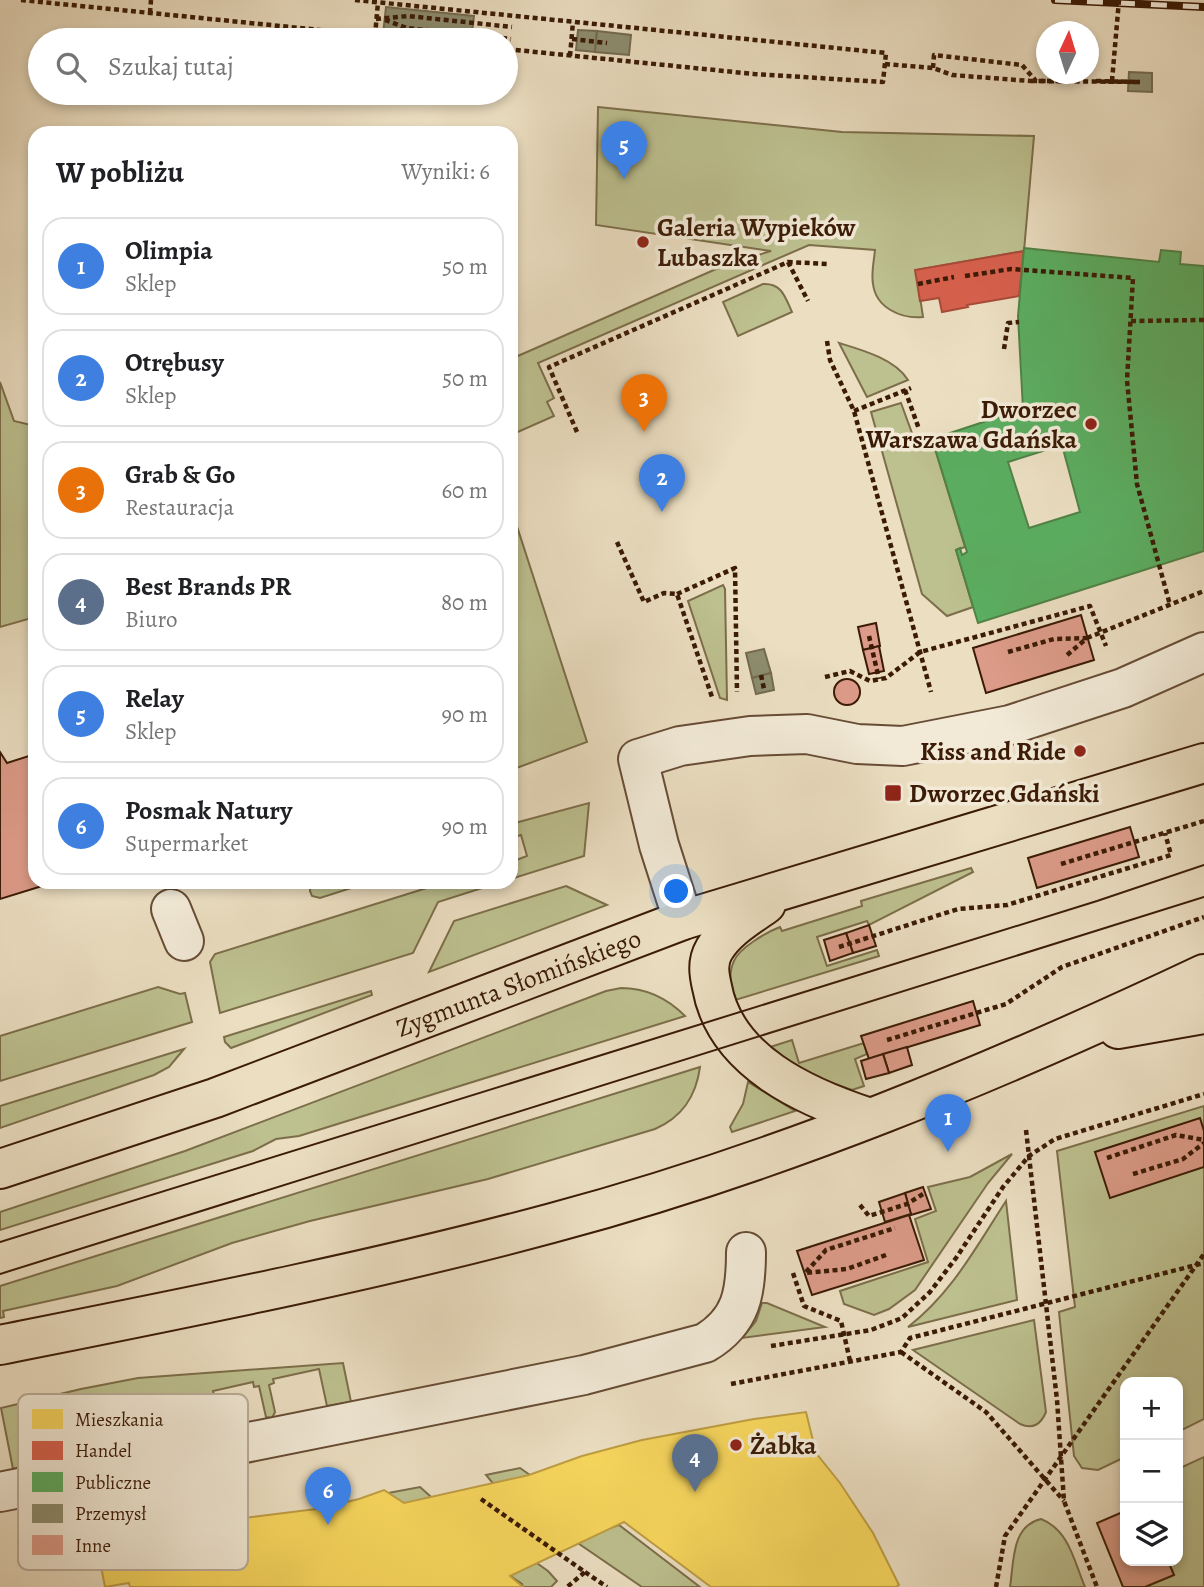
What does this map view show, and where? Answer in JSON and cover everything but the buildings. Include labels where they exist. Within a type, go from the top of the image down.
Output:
[{"type":"main road","name":"Zygmunta Słomińskiego","points":[[0,1169],[228,1093],[683,920],[1204,762]]},
{"type":"main road","points":[[794,885],[727,932],[713,951],[708,969],[713,996],[727,1029],[755,1059],[804,1093],[870,1118]]},
{"type":"main road","points":[[0,1345],[302,1284],[519,1232],[662,1190],[870,1118],[1067,1037],[1204,974]]},
{"type":"main road","points":[[1067,1037],[1204,1014]]},
{"type":"lane","points":[[683,920],[659,845],[638,759],[680,746],[750,736],[807,734],[856,744],[903,746],[1010,725],[1123,688],[1204,652]]},
{"type":"lane","points":[[248,1442],[584,1375],[705,1343],[722,1333],[744,1295],[746,1252]]},
{"type":"lane","points":[[0,1492],[18,1488]]},
{"type":"path","points":[[21,0],[297,28]]},
{"type":"path","points":[[150,13],[151,0]]},
{"type":"path","points":[[355,0],[886,53],[883,82],[778,76],[518,50]]},
{"type":"path","points":[[1112,81],[1119,0]]},
{"type":"path","points":[[375,28],[378,2]]},
{"type":"path","points":[[385,20],[408,16],[512,27]]},
{"type":"path","points":[[376,19],[407,28]]},
{"type":"path","points":[[570,56],[573,22]]},
{"type":"path","points":[[572,39],[607,43]]},
{"type":"path","points":[[885,64],[933,68],[952,75],[1030,80],[1112,81],[1140,82],[1036,81],[1022,65],[934,55],[933,68]]},
{"type":"path","points":[[577,432],[549,367],[788,262],[829,264]]},
{"type":"path","points":[[788,262],[808,301]]},
{"type":"path","points":[[965,276],[1011,269],[1133,278],[1128,380],[1137,484],[1170,605]]},
{"type":"path","points":[[918,284],[954,277]]},
{"type":"path","points":[[1130,321],[1204,320]]},
{"type":"path","points":[[1004,349],[1009,323],[1018,322]]},
{"type":"path","points":[[827,341],[830,359],[853,411],[932,699]]},
{"type":"path","points":[[853,411],[908,389],[919,429]]},
{"type":"path","points":[[617,542],[644,602],[664,593],[677,594],[735,568],[738,701]]},
{"type":"path","points":[[1007,652],[1054,639],[1087,638],[1204,591]]},
{"type":"path","points":[[677,594],[716,707]]},
{"type":"path","points":[[825,677],[850,671],[870,681],[886,678],[920,652],[1090,606],[1109,652]]},
{"type":"path","points":[[869,636],[879,679]]},
{"type":"path","points":[[1061,660],[1087,638]]},
{"type":"path","points":[[761,675],[765,693]]},
{"type":"path","points":[[1060,864],[1204,821]]},
{"type":"path","points":[[839,947],[958,909],[1007,905],[1171,855],[1165,833]]},
{"type":"path","points":[[887,1040],[1006,1004],[1062,967],[1204,918]]},
{"type":"path","points":[[705,1343],[732,1352],[871,1330],[902,1318],[930,1292],[1003,1187],[1029,1156],[1055,1139],[1204,1094]]},
{"type":"path","points":[[1026,1130],[1057,1400],[1064,1502],[1097,1587]]},
{"type":"path","points":[[1107,1158],[1176,1135],[1204,1141]]},
{"type":"path","points":[[1133,1174],[1183,1159],[1204,1141]]},
{"type":"path","points":[[860,1205],[869,1216],[908,1204],[923,1194]]},
{"type":"path","points":[[886,1255],[847,1269],[805,1273],[826,1250],[895,1228]]},
{"type":"path","points":[[996,1587],[1005,1536],[1204,1254]]},
{"type":"path","points":[[727,1384],[901,1352],[910,1338],[1204,1263]]},
{"type":"path","points":[[791,1265],[804,1306],[841,1321],[850,1362]]},
{"type":"path","points":[[901,1352],[986,1412],[1064,1502]]},
{"type":"path","points":[[481,1499],[607,1587]]},
{"type":"path","points":[[567,1587],[585,1572]]},
{"type":"green space","points":[[598,107],[842,132],[1034,136],[1024,251],[916,270],[923,317],[898,314],[879,300],[872,280],[875,250],[809,245],[538,363],[554,398],[547,402],[554,416],[518,432],[518,356],[723,266],[771,251],[596,225]]},
{"type":"green space","points":[[763,284],[779,288],[792,312],[738,336],[723,302]]},
{"type":"green space","points":[[839,343],[887,361],[908,380],[867,397]]},
{"type":"green space","points":[[0,382],[14,421],[28,424],[28,619],[0,627]]},
{"type":"green space","points":[[901,403],[916,444],[932,439],[965,547],[956,550],[973,607],[947,616],[922,594],[871,412]]},
{"type":"green space","points":[[518,530],[587,742],[518,767]]},
{"type":"green space","points":[[723,585],[727,700],[720,698],[688,601]]},
{"type":"green space","points":[[589,803],[584,856],[518,877],[518,859],[527,856],[521,835],[518,836],[518,822]]},
{"type":"green space","points":[[971,868],[973,872],[869,925],[867,921],[817,937],[827,966],[877,950],[879,956],[732,1001],[730,976],[734,961],[747,946],[768,933],[780,927],[782,931],[862,906],[861,901]]},
{"type":"green space","points":[[566,886],[607,905],[429,972],[454,921]]},
{"type":"green space","points":[[348,889],[320,898],[312,896],[310,891]]},
{"type":"green space","points":[[424,889],[479,889],[438,902],[413,953],[220,1013],[210,962],[215,954]]},
{"type":"green space","points":[[158,987],[185,993],[192,1022],[0,1081],[0,1036]]},
{"type":"green space","points":[[621,988],[656,995],[685,1016],[299,1136],[276,1139],[253,1151],[0,1230],[0,1212],[185,1151],[606,991]]},
{"type":"green space","points":[[371,991],[372,995],[231,1048],[225,1042],[224,1037]]},
{"type":"green space","points":[[792,1040],[799,1063],[864,1043],[867,1054],[855,1059],[864,1086],[852,1090],[804,1073],[764,1049]]},
{"type":"green space","points":[[184,1049],[169,1067],[154,1075],[0,1128],[0,1106]]},
{"type":"green space","points":[[700,1067],[695,1088],[686,1105],[673,1118],[655,1129],[488,1179],[310,1221],[232,1243],[117,1286],[3,1311],[4,1317],[0,1318],[0,1286]]},
{"type":"green space","points":[[748,1082],[795,1111],[732,1132],[730,1127],[743,1104]]},
{"type":"green space","points":[[1204,1106],[1204,1419],[1183,1430],[1183,1377],[1120,1377],[1120,1459],[1098,1470],[1082,1468],[1074,1456],[1059,1312],[1075,1307],[1057,1151]]},
{"type":"green space","points":[[1012,1154],[988,1183],[915,1290],[889,1309],[874,1315],[844,1304],[840,1291],[928,1262],[915,1219],[936,1211],[928,1187],[970,1177]]},
{"type":"green space","points":[[1006,1201],[1017,1300],[908,1327],[924,1314],[950,1284]]},
{"type":"green space","points":[[762,1303],[825,1327],[742,1338],[756,1321]]},
{"type":"green space","points":[[1034,1320],[1046,1412],[1042,1420],[1033,1426],[1020,1424],[913,1350]]},
{"type":"green space","points":[[343,1363],[351,1402],[327,1406],[319,1369],[273,1379],[274,1383],[269,1385],[275,1412],[272,1418],[266,1417],[259,1386],[254,1387],[253,1382],[213,1391],[214,1394],[60,1394],[138,1378]]},
{"type":"green space","points":[[18,1404],[18,1468],[13,1469],[1,1408]]},
{"type":"green space","points":[[1204,1457],[1204,1587],[1145,1587],[1174,1575],[1170,1566],[1183,1566],[1183,1467]]},
{"type":"green space","points":[[520,1468],[607,1529],[619,1525],[700,1587],[642,1587],[496,1487],[486,1475]]},
{"type":"green space","points":[[420,1487],[458,1521],[447,1532],[388,1493]]},
{"type":"green space","points":[[1041,1519],[1064,1538],[1085,1587],[1010,1587],[1019,1537],[1031,1523]]},
{"type":"green space","points":[[493,1532],[548,1571],[557,1581],[551,1587],[523,1587],[473,1551]]},
{"type":"tram line","points":[[0,1242],[1097,901],[1204,865]]},
{"type":"tram line","points":[[0,1274],[1204,897]]},
{"type":"railway","points":[[1055,0],[1204,7]]},
{"type":"place","name":"Relay","points":[[624,179]]},
{"type":"place","name":"Galeria Wypieków Lubaszka","points":[[643,242]]},
{"type":"place","name":"Dworzec Warszawa Gdańska","points":[[1091,424]]},
{"type":"place","name":"Grab & Go","points":[[644,432]]},
{"type":"place","name":"Otrębusy","points":[[662,512]]},
{"type":"place","name":"Kiss and Ride","points":[[1080,751]]},
{"type":"place","name":"Dworzec Gdański","points":[[893,793]]},
{"type":"place","name":"Olimpia","points":[[948,1152]]},
{"type":"place","name":"Żabka","points":[[736,1445]]},
{"type":"place","name":"Best Brands PR","points":[[695,1492]]},
{"type":"place","name":"Posmak Natury","points":[[328,1525]]}]
